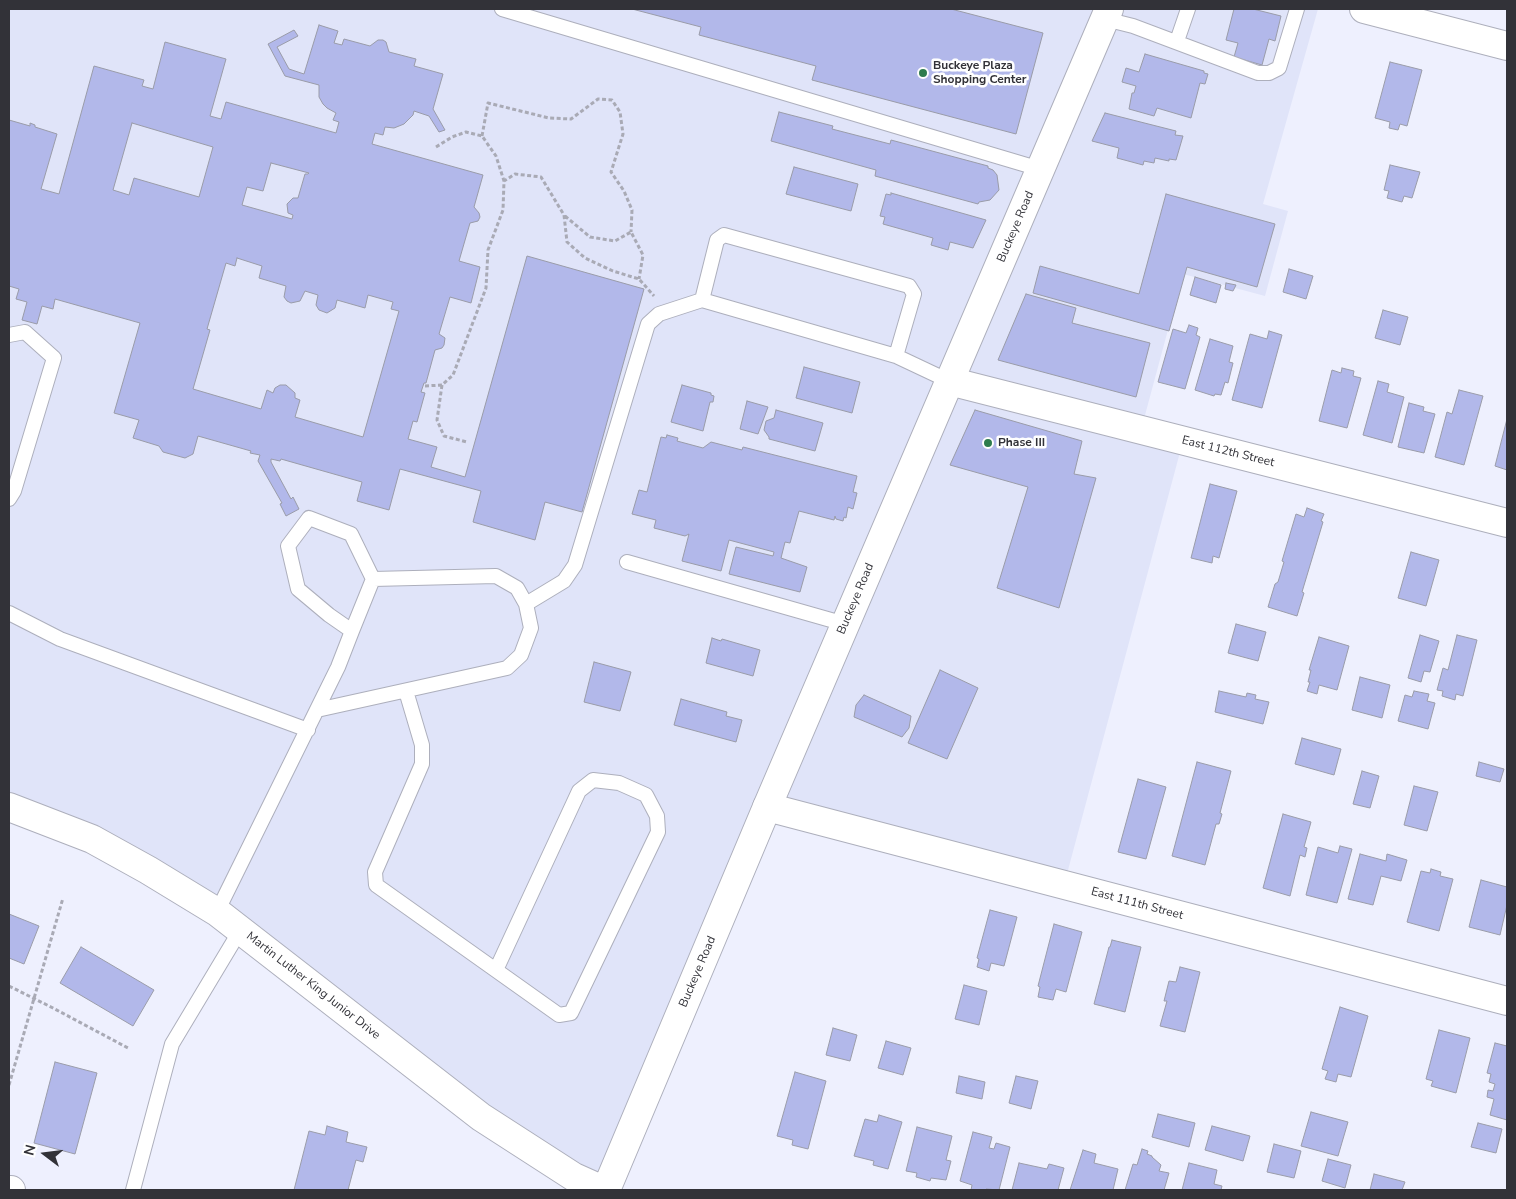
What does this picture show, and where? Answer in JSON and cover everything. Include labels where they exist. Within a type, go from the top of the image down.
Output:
[{"type":"street","points":[[1364,9],[1507,46]]},
{"type":"street","name":"Buckeye Road","points":[[604,1190],[766,807],[1107,14]]},
{"type":"street","name":"East 112th Street","points":[[948,382],[1507,523]]},
{"type":"street","name":"Martin Luther King Junior Drive","points":[[9,807],[92,839],[217,912],[481,1117],[574,1178],[604,1190]]},
{"type":"street","name":"East 111th Street","points":[[766,807],[1507,1001]]},
{"type":"lane","points":[[502,9],[1040,169]]},
{"type":"lane","points":[[1177,42],[1188,9]]},
{"type":"lane","points":[[1107,14],[1133,26],[1258,73],[1269,73],[1279,68],[1297,9]]},
{"type":"lane","points":[[702,300],[717,240],[724,235],[909,286],[914,294],[896,356]]},
{"type":"lane","points":[[526,604],[564,580],[576,565],[648,324],[658,314],[702,300],[896,356],[948,382]]},
{"type":"lane","points":[[9,335],[25,332],[54,358],[14,491],[9,499]]},
{"type":"lane","points":[[217,912],[338,667],[372,580],[351,534],[309,518],[288,546],[298,589],[352,631]]},
{"type":"lane","points":[[627,562],[845,624]]},
{"type":"lane","points":[[317,710],[507,668],[521,655],[530,628],[526,604],[517,588],[496,576],[372,580]]},
{"type":"lane","points":[[9,613],[60,639],[308,730]]},
{"type":"lane","points":[[406,691],[422,745],[422,764],[375,872],[376,885],[559,1015],[571,1013],[658,832],[657,816],[646,795],[619,782],[593,780],[579,791],[496,970]]},
{"type":"lane","points":[[133,1190],[172,1044],[241,929]]},
{"type":"path","points":[[482,136],[488,103],[549,118],[571,119],[598,99],[612,100],[620,112],[623,134],[611,172],[624,191],[632,210],[631,232],[643,255],[639,279]]},
{"type":"path","points":[[425,386],[442,385],[453,375],[486,288],[488,250],[503,210],[504,181],[496,156],[482,136],[466,132],[452,137],[436,147]]},
{"type":"path","points":[[504,181],[515,174],[541,178],[564,215],[590,237],[615,241],[631,232]]},
{"type":"path","points":[[564,215],[567,242],[585,258],[613,271],[639,279],[667,312]]},
{"type":"path","points":[[442,385],[437,420],[444,436],[467,442]]},
{"type":"path","points":[[9,1085],[63,898]]},
{"type":"path","points":[[9,986],[128,1048]]},
{"type":"shaded area","points":[[9,9],[1318,9],[1263,204],[1288,211],[1265,296],[1183,274],[1141,430],[1183,441],[1064,885],[767,807],[606,1190],[241,929],[9,807]]},
{"type":"building","name":"Buckeye Plaza Shopping Center","points":[[632,9],[951,9],[1043,33],[1016,134],[812,80],[816,66],[699,35],[701,27]]},
{"type":"building","points":[[1234,9],[1253,9],[1281,16],[1275,41],[1269,39],[1262,65],[1234,57],[1238,43],[1226,40]]},
{"type":"building","points":[[319,25],[338,31],[334,43],[342,45],[344,39],[370,46],[378,40],[383,40],[386,42],[389,52],[416,59],[414,66],[443,74],[433,109],[445,130],[439,132],[429,116],[414,111],[413,115],[404,124],[394,128],[385,127],[383,135],[375,133],[372,144],[483,175],[474,207],[480,217],[478,221],[470,223],[459,261],[480,267],[471,303],[450,297],[439,334],[445,338],[444,345],[442,348],[435,350],[426,383],[424,383],[421,392],[425,393],[417,422],[413,421],[408,439],[437,447],[431,467],[465,477],[527,256],[644,289],[582,512],[545,502],[535,540],[473,522],[481,491],[400,469],[389,510],[357,501],[362,482],[281,459],[280,461],[271,459],[291,499],[293,497],[299,509],[286,516],[280,504],[282,503],[258,461],[260,455],[198,436],[193,454],[185,458],[163,452],[159,446],[133,438],[139,420],[114,413],[140,323],[55,299],[53,309],[42,306],[37,324],[22,320],[27,302],[16,299],[19,289],[9,286],[9,120],[30,126],[30,123],[35,125],[35,127],[57,134],[41,189],[59,194],[94,66],[144,80],[142,86],[153,89],[165,42],[226,59],[210,116],[221,119],[226,102],[336,133],[339,122],[333,120],[336,113],[323,104],[319,97],[319,85],[285,76],[268,44],[294,30],[298,36],[277,47],[289,69],[304,74]],"holes":[[[132,123],[213,147],[199,197],[134,178],[129,195],[113,190]],[[271,163],[309,173],[305,174],[298,198],[293,198],[287,204],[288,213],[293,215],[292,219],[242,205],[247,187],[263,191]],[[237,258],[262,266],[259,278],[286,286],[284,297],[287,301],[291,303],[300,301],[305,291],[318,295],[316,305],[319,310],[327,313],[335,308],[337,300],[365,308],[368,295],[393,302],[391,309],[399,311],[363,437],[295,417],[300,400],[295,398],[295,393],[286,385],[280,385],[275,388],[273,393],[267,390],[261,409],[193,389],[210,330],[207,329],[226,263],[235,266]]]},
{"type":"building","points":[[1145,54],[1204,71],[1204,73],[1208,74],[1205,84],[1200,83],[1191,118],[1157,108],[1154,116],[1129,109],[1132,93],[1134,93],[1136,86],[1122,82],[1126,68],[1139,72]]},
{"type":"building","points":[[1390,62],[1422,70],[1407,126],[1400,124],[1398,130],[1389,128],[1390,122],[1375,118]]},
{"type":"building","points":[[779,112],[833,126],[832,129],[890,144],[891,140],[988,166],[997,175],[999,190],[990,200],[979,202],[978,204],[875,176],[876,170],[771,141]]},
{"type":"building","points":[[1105,113],[1176,131],[1175,135],[1183,136],[1176,160],[1169,159],[1169,161],[1155,158],[1154,163],[1144,161],[1143,165],[1117,158],[1119,148],[1092,141]]},
{"type":"building","points":[[1390,165],[1420,172],[1412,198],[1404,196],[1402,202],[1387,198],[1389,191],[1384,190]]},
{"type":"building","points":[[794,167],[858,184],[851,211],[786,194]]},
{"type":"building","points":[[891,193],[986,220],[973,248],[950,242],[948,250],[931,245],[933,238],[883,224],[885,217],[880,216],[886,194],[891,195]]},
{"type":"building","points":[[1166,194],[1275,224],[1257,287],[1187,267],[1169,331],[1033,293],[1040,266],[1139,294]]},
{"type":"building","points":[[1289,269],[1313,276],[1306,299],[1283,292]]},
{"type":"building","points":[[1195,277],[1221,285],[1216,303],[1190,295]]},
{"type":"building","points":[[1226,283],[1236,285],[1233,291],[1225,289]]},
{"type":"building","points":[[1026,294],[1076,308],[1072,323],[1150,343],[1136,397],[998,360]]},
{"type":"building","points":[[1383,310],[1408,317],[1400,345],[1375,338]]},
{"type":"building","points":[[1189,325],[1198,328],[1196,335],[1200,337],[1185,389],[1158,382],[1173,329],[1186,333]]},
{"type":"building","points":[[1269,331],[1282,335],[1262,408],[1232,400],[1250,334],[1267,339]]},
{"type":"building","points":[[1210,339],[1233,346],[1229,362],[1233,363],[1228,383],[1225,382],[1221,395],[1215,394],[1214,396],[1195,390]]},
{"type":"building","points":[[804,367],[860,382],[852,413],[796,398]]},
{"type":"building","points":[[1342,368],[1354,371],[1353,376],[1361,378],[1347,428],[1319,421],[1332,370],[1341,373]]},
{"type":"building","points":[[1378,381],[1389,384],[1387,392],[1404,397],[1392,443],[1363,435]]},
{"type":"building","points":[[682,385],[711,393],[714,396],[713,402],[710,402],[703,431],[671,422]]},
{"type":"building","points":[[1459,390],[1483,396],[1464,465],[1435,457],[1447,412],[1452,414]]},
{"type":"building","points":[[747,401],[768,407],[758,434],[740,429]]},
{"type":"building","points":[[1409,403],[1424,407],[1423,411],[1435,414],[1424,453],[1398,447]]},
{"type":"building","points":[[776,410],[823,423],[815,451],[769,439],[764,430],[766,421],[774,418]]},
{"type":"building","points":[[975,410],[1082,441],[1074,474],[1096,478],[1059,608],[997,588],[1028,487],[950,465]]},
{"type":"building","points":[[1507,419],[1507,470],[1495,466]]},
{"type":"building","points":[[667,435],[678,438],[677,441],[703,448],[711,442],[742,450],[743,447],[857,476],[853,492],[857,493],[853,509],[848,507],[846,518],[844,517],[843,521],[836,519],[835,516],[834,520],[799,511],[790,543],[785,542],[781,558],[807,567],[800,592],[729,574],[736,547],[773,556],[774,552],[729,540],[721,571],[682,561],[689,534],[685,536],[654,528],[656,520],[632,514],[639,490],[647,492],[661,437],[666,438]]},
{"type":"building","points":[[1210,484],[1237,491],[1219,558],[1213,556],[1212,563],[1191,558]]},
{"type":"building","points":[[1307,508],[1324,514],[1297,616],[1268,607],[1275,584],[1278,582],[1284,562],[1282,561],[1296,514],[1304,517]]},
{"type":"building","points":[[1411,552],[1439,560],[1426,606],[1398,598]]},
{"type":"building","points":[[1236,624],[1266,632],[1258,661],[1228,653]]},
{"type":"building","points":[[1420,635],[1439,641],[1430,672],[1424,671],[1421,682],[1408,678]]},
{"type":"building","points":[[1457,635],[1477,640],[1463,696],[1456,694],[1455,700],[1442,696],[1443,691],[1437,690],[1443,668],[1448,670]]},
{"type":"building","points":[[1319,637],[1349,646],[1337,690],[1319,685],[1317,694],[1307,691],[1310,682],[1308,682],[1311,670],[1309,670]]},
{"type":"building","points":[[712,638],[760,650],[753,676],[706,663]]},
{"type":"building","points":[[594,662],[631,672],[620,711],[584,702]]},
{"type":"building","points":[[940,670],[978,688],[947,759],[908,743]]},
{"type":"building","points":[[1360,677],[1390,685],[1382,718],[1352,710]]},
{"type":"building","points":[[1219,691],[1246,697],[1247,693],[1256,695],[1255,699],[1269,702],[1263,724],[1215,712]]},
{"type":"building","points":[[1414,691],[1429,694],[1427,701],[1435,703],[1428,729],[1398,721],[1405,695],[1412,697]]},
{"type":"building","points":[[864,695],[911,716],[909,728],[902,737],[854,717],[856,705]]},
{"type":"building","points":[[681,699],[727,712],[726,716],[742,720],[736,742],[674,725]]},
{"type":"building","points":[[1302,738],[1341,749],[1334,775],[1295,764]]},
{"type":"building","points":[[1197,762],[1231,771],[1220,813],[1222,814],[1219,824],[1216,824],[1205,865],[1172,856]]},
{"type":"building","points":[[1479,762],[1504,769],[1500,782],[1476,776]]},
{"type":"building","points":[[1362,771],[1379,776],[1370,808],[1353,804]]},
{"type":"building","points":[[1138,779],[1166,787],[1146,859],[1118,852]]},
{"type":"building","points":[[1414,786],[1438,792],[1427,831],[1404,825]]},
{"type":"building","points":[[1283,814],[1311,822],[1304,847],[1307,848],[1305,857],[1300,855],[1290,896],[1263,888]]},
{"type":"building","points":[[1340,846],[1352,849],[1337,903],[1306,895],[1318,847],[1338,853]]},
{"type":"building","points":[[1360,854],[1386,861],[1387,854],[1407,860],[1401,881],[1381,876],[1373,905],[1348,899]]},
{"type":"building","points":[[1431,869],[1441,872],[1440,876],[1453,879],[1439,931],[1407,922],[1421,871],[1430,873]]},
{"type":"building","points":[[1481,880],[1507,887],[1507,905],[1500,935],[1469,927]]},
{"type":"building","points":[[990,910],[1017,917],[1004,966],[991,963],[989,971],[977,967],[979,959],[977,958]]},
{"type":"building","points":[[9,914],[39,926],[24,964],[9,958]]},
{"type":"building","points":[[1054,924],[1082,932],[1066,992],[1056,989],[1053,1000],[1038,997],[1040,987],[1038,986]]},
{"type":"building","points":[[1112,940],[1141,947],[1125,1012],[1094,1004]]},
{"type":"building","points":[[81,947],[154,990],[133,1026],[60,983]]},
{"type":"building","points":[[1180,967],[1200,972],[1185,1032],[1160,1026],[1167,1001],[1164,1001],[1169,981],[1176,982]]},
{"type":"building","points":[[964,985],[987,991],[979,1025],[955,1019]]},
{"type":"building","points":[[1340,1007],[1368,1016],[1351,1077],[1338,1074],[1336,1082],[1325,1079],[1328,1071],[1322,1069]]},
{"type":"building","points":[[833,1028],[857,1035],[850,1061],[826,1055]]},
{"type":"building","points":[[1439,1030],[1470,1038],[1456,1093],[1431,1086],[1433,1081],[1426,1079]]},
{"type":"building","points":[[886,1041],[911,1048],[903,1075],[878,1068]]},
{"type":"building","points":[[1495,1043],[1507,1046],[1507,1120],[1490,1115],[1494,1099],[1487,1097],[1488,1090],[1493,1091],[1495,1084],[1489,1082],[1491,1074],[1487,1073]]},
{"type":"building","points":[[55,1062],[97,1073],[75,1154],[34,1143]]},
{"type":"building","points":[[795,1072],[826,1081],[808,1149],[792,1145],[793,1140],[777,1136]]},
{"type":"building","points":[[959,1076],[985,1082],[982,1099],[956,1093]]},
{"type":"building","points":[[1016,1076],[1038,1081],[1031,1109],[1009,1103]]},
{"type":"building","points":[[1311,1112],[1348,1122],[1338,1156],[1301,1146]]},
{"type":"building","points":[[1158,1114],[1195,1123],[1189,1147],[1152,1137]]},
{"type":"building","points":[[879,1115],[902,1122],[888,1169],[873,1165],[874,1161],[854,1156],[865,1119],[877,1122]]},
{"type":"building","points":[[1478,1123],[1502,1129],[1496,1153],[1471,1147]]},
{"type":"building","points":[[327,1126],[348,1132],[346,1142],[367,1147],[363,1162],[356,1160],[348,1190],[294,1190],[309,1131],[325,1135]]},
{"type":"building","points":[[1212,1126],[1250,1136],[1243,1161],[1205,1150]]},
{"type":"building","points":[[917,1127],[952,1136],[946,1160],[951,1161],[946,1180],[931,1178],[930,1181],[916,1177],[917,1173],[906,1171]]},
{"type":"building","points":[[973,1132],[992,1137],[989,1148],[994,1149],[996,1143],[1010,1147],[999,1190],[971,1190],[972,1185],[960,1181]]},
{"type":"building","points":[[1274,1144],[1301,1151],[1294,1178],[1267,1172]]},
{"type":"building","points":[[1142,1149],[1148,1151],[1147,1154],[1152,1156],[1161,1165],[1159,1171],[1169,1173],[1164,1190],[1125,1190],[1133,1164],[1137,1165]]},
{"type":"building","points":[[1083,1150],[1096,1154],[1094,1163],[1118,1169],[1113,1190],[1070,1190]]},
{"type":"building","points":[[1328,1159],[1351,1165],[1345,1188],[1322,1181]]},
{"type":"building","points":[[1019,1163],[1047,1169],[1049,1164],[1064,1168],[1058,1190],[1012,1190]]},
{"type":"building","points":[[1189,1163],[1217,1170],[1214,1184],[1222,1186],[1221,1190],[1182,1190]]},
{"type":"building","points":[[1374,1174],[1405,1182],[1402,1190],[1370,1190]]},
{"type":"place","name":"Buckeye Plaza Shopping Center","points":[[923,73]]},
{"type":"place","name":"Phase III","points":[[988,443]]}]
